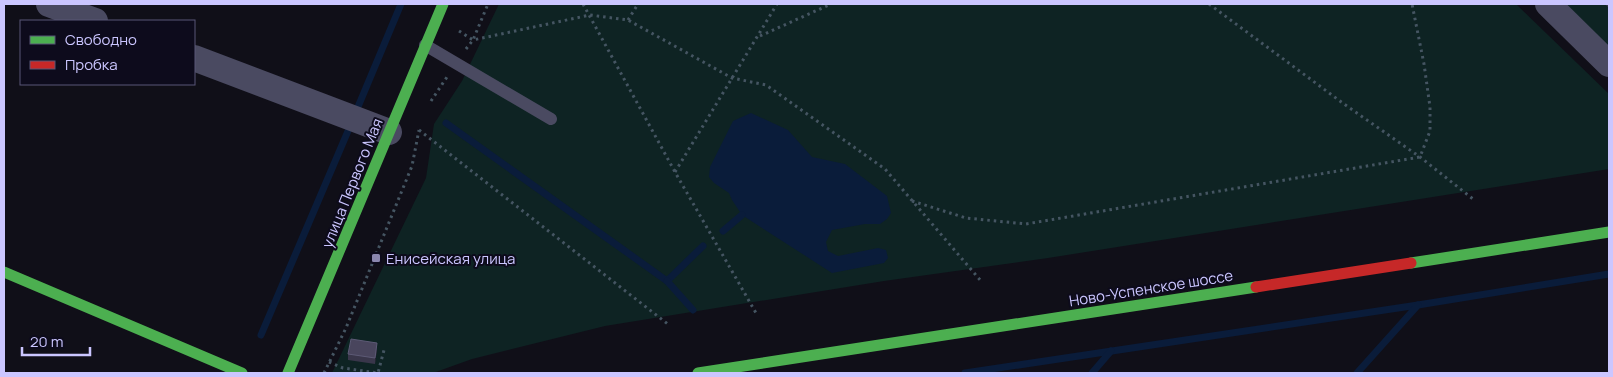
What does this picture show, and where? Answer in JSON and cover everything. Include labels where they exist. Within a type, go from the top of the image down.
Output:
[{"type":"street","points":[[49,4],[93,20]]},
{"type":"street","name":"улица Первого Мая","points":[[288,373],[443,4]]},
{"type":"street","points":[[1548,4],[1609,64]]},
{"type":"street","points":[[195,58],[389,132]]},
{"type":"street","name":"Ново-Успенское шоссе","points":[[698,373],[1609,232]]},
{"type":"street","points":[[4,272],[242,373]]},
{"type":"lane","points":[[426,46],[551,119]]},
{"type":"path","points":[[429,107],[473,40],[488,4]]},
{"type":"path","points":[[583,4],[675,172],[756,313]]},
{"type":"path","points":[[628,20],[638,4]]},
{"type":"path","points":[[675,172],[777,4]]},
{"type":"path","points":[[759,36],[831,4]]},
{"type":"path","points":[[1209,4],[1344,104],[1420,157],[1473,199]]},
{"type":"path","points":[[1412,4],[1430,107],[1430,131],[1420,157]]},
{"type":"path","points":[[438,17],[473,40],[590,16],[628,20],[732,78],[766,85],[885,169],[980,281]]},
{"type":"path","points":[[324,373],[346,328],[412,166],[422,122]]},
{"type":"path","points":[[419,130],[669,325]]},
{"type":"path","points":[[912,201],[966,218],[1026,224],[1420,157]]},
{"type":"path","points":[[329,362],[343,368],[378,373],[384,350]]},
{"type":"green space","points":[[499,4],[1516,4],[1609,94],[1609,169],[605,326],[472,359],[433,373],[332,373],[426,178],[434,124],[462,81]]},
{"type":"green space","points":[[1560,4],[1609,4],[1609,50]]},
{"type":"water","points":[[751,113],[788,130],[812,157],[845,164],[887,196],[891,213],[887,219],[880,224],[865,224],[832,230],[826,242],[828,251],[838,256],[878,248],[886,250],[888,258],[884,263],[832,273],[742,215],[729,193],[714,183],[709,177],[710,167],[733,121]]},
{"type":"building","points":[[351,339],[377,343],[375,358],[348,354]]},
{"type":"waterway","points":[[355,114],[401,4]]},
{"type":"waterway","points":[[446,123],[667,281],[703,246]]},
{"type":"waterway","points":[[261,335],[351,124]]},
{"type":"waterway","points":[[723,231],[742,215]]},
{"type":"waterway","points":[[965,373],[1418,305],[1609,274]]},
{"type":"waterway","points":[[667,281],[693,310]]},
{"type":"waterway","points":[[1357,373],[1418,305]]},
{"type":"waterway","points":[[1092,373],[1111,351]]},
{"type":"traffic: fast","points":[[288,373],[443,4]]},
{"type":"traffic: fast","points":[[1411,263],[1609,232]]},
{"type":"traffic: fast","points":[[4,272],[242,373]]},
{"type":"traffic: fast","points":[[698,373],[1256,287]]},
{"type":"traffic: jam","points":[[1256,287],[1411,263]]},
{"type":"place","name":"Енисейская улица","points":[[376,258]]}]
